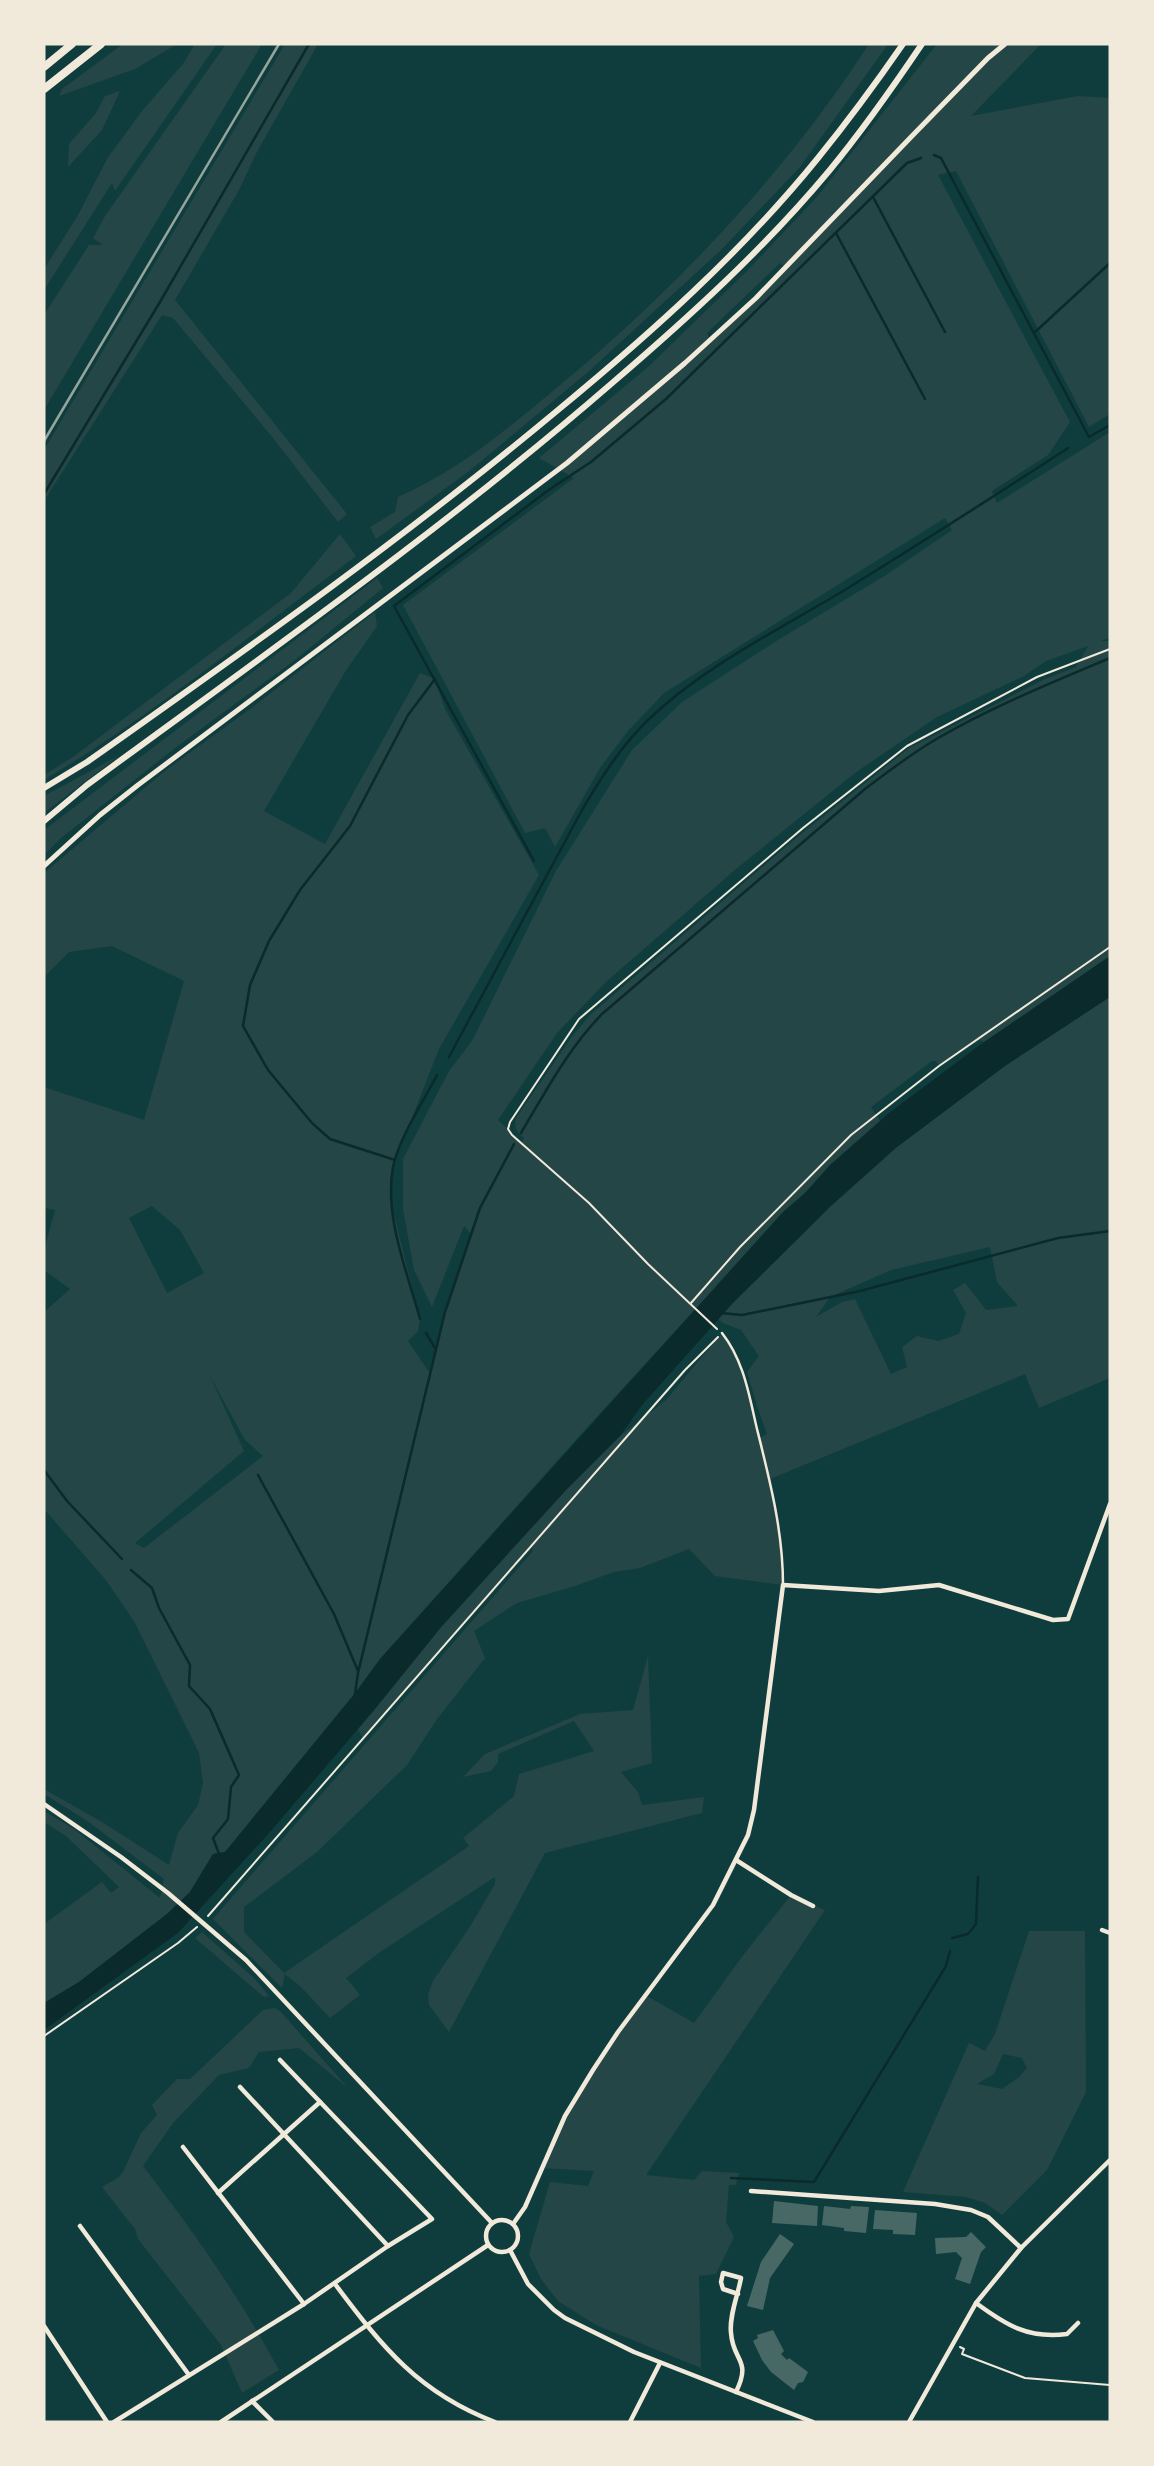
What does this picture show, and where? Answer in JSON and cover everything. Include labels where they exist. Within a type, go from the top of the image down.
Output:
[{"type":"highway","points":[[44,67],[72,44]]},
{"type":"highway","points":[[44,89],[101,44]]},
{"type":"main road","points":[[44,788],[87,762],[398,538],[621,358],[765,219],[817,160],[903,44]]},
{"type":"main road","points":[[44,821],[87,785],[367,579],[529,455],[705,302],[775,232],[828,171],[922,44]]},
{"type":"street","points":[[44,866],[138,785],[567,463],[676,371],[756,298],[1005,44]]},
{"type":"street","points":[[513,2224],[525,2207],[572,2105],[618,2032],[713,1905],[748,1835],[754,1810],[783,1585],[878,1591],[939,1585],[1053,1620],[1068,1619],[1110,1504]]},
{"type":"street","points":[[44,1804],[168,1893],[246,1960],[492,2223]]},
{"type":"street","points":[[736,1860],[813,1906]]},
{"type":"street","points":[[1102,1930],[1110,1933]]},
{"type":"street","points":[[114,2422],[304,2304],[387,2246],[432,2219],[280,2060]]},
{"type":"street","points":[[240,2087],[387,2246]]},
{"type":"street","points":[[218,2193],[320,2102]]},
{"type":"street","points":[[183,2147],[304,2304]]},
{"type":"street","points":[[909,2422],[976,2303],[1021,2248],[1110,2160]]},
{"type":"street","points":[[751,2191],[935,2204],[971,2210],[988,2217],[1021,2248]]},
{"type":"street","points":[[506,2220],[513,2224],[518,2238],[510,2250],[502,2252],[488,2245],[487,2229],[492,2223],[506,2220]]},
{"type":"street","points":[[80,2226],[189,2375]]},
{"type":"street","points":[[221,2422],[488,2245]]},
{"type":"street","points":[[510,2250],[528,2284],[554,2310],[588,2330],[660,2362],[813,2422]]},
{"type":"street","points":[[736,2392],[744,2371],[730,2330],[738,2294],[741,2278],[723,2273],[723,2289],[738,2294]]},
{"type":"street","points":[[335,2284],[366,2326],[402,2364],[458,2407],[495,2422]]},
{"type":"street","points":[[976,2303],[1016,2329],[1042,2336],[1067,2334],[1078,2323]]},
{"type":"street","points":[[44,2326],[107,2422]]},
{"type":"street","points":[[629,2422],[660,2362]]},
{"type":"street","points":[[252,2401],[273,2422]]},
{"type":"lane","points":[[722,1333],[734,1349],[742,1368],[778,1516],[783,1549],[783,1585]]},
{"type":"path","points":[[717,1329],[589,1203],[512,1135],[508,1129],[510,1122],[579,1019],[803,828],[906,746],[1037,677],[1110,649]]},
{"type":"path","points":[[690,1304],[740,1247],[850,1135],[939,1066],[1110,947]]},
{"type":"path","points":[[44,2036],[168,1951],[204,1921],[685,1370],[722,1333]]},
{"type":"path","points":[[954,2342],[964,2349],[962,2354],[1025,2378],[1110,2385]]},
{"type":"shaded area","points":[[123,44],[177,44],[135,69],[59,96],[62,89]]},
{"type":"shaded area","points":[[195,44],[217,44],[115,191],[112,183],[44,290],[44,269],[77,217],[107,159],[142,111],[183,64]]},
{"type":"shaded area","points":[[226,44],[262,44],[44,410],[44,315],[89,245],[103,245],[93,238],[105,216]]},
{"type":"shaded area","points":[[285,44],[318,44],[257,152],[239,190],[175,300],[347,514],[338,522],[273,438],[173,318],[162,315],[44,501],[44,450]]},
{"type":"shaded area","points":[[869,44],[888,44],[800,167],[721,250],[588,372],[468,472],[376,539],[370,527],[395,512],[398,497],[458,464],[511,425],[593,357],[680,276],[761,188],[835,93]]},
{"type":"shaded area","points":[[937,44],[1041,44],[971,116],[1078,96],[1110,98],[1110,414],[1089,427],[956,171],[938,175],[1070,422],[1048,455],[992,491],[997,503],[1110,432],[1110,638],[1101,641],[1110,641],[1110,1378],[1039,1408],[1025,1374],[770,1479],[783,1549],[783,1585],[715,1576],[689,1549],[640,1568],[614,1572],[517,1603],[474,1631],[485,1658],[437,1719],[407,1765],[317,1852],[244,1907],[244,1932],[284,1973],[469,1846],[463,1838],[514,1796],[519,1774],[594,1751],[574,1721],[498,1754],[498,1762],[491,1771],[463,1777],[485,1754],[580,1714],[633,1710],[648,1656],[652,1763],[621,1772],[638,1792],[642,1805],[704,1797],[702,1813],[545,1853],[449,2032],[429,2005],[428,1994],[433,1981],[495,1884],[495,1877],[380,1952],[346,1978],[360,1995],[330,2018],[285,1974],[282,1988],[213,1919],[533,1551],[532,1548],[363,1739],[358,1729],[442,1626],[566,1490],[620,1436],[666,1400],[722,1333],[742,1369],[759,1438],[767,1434],[747,1372],[759,1356],[741,1330],[723,1323],[701,1303],[380,1659],[225,1852],[213,1854],[190,1892],[167,1914],[79,1982],[44,2003],[47,1993],[44,1994],[44,1924],[102,1882],[111,1893],[119,1887],[66,1836],[44,1822],[44,1811],[74,1829],[160,1898],[164,1879],[86,1820],[44,1794],[44,1789],[169,1865],[178,1833],[198,1805],[203,1783],[199,1753],[134,1621],[105,1579],[44,1509],[44,1312],[70,1289],[44,1270],[44,1251],[55,1210],[44,1208],[44,1087],[144,1120],[184,981],[112,946],[69,952],[44,977],[44,873],[166,770],[375,612],[377,626],[345,672],[264,811],[325,844],[420,673],[435,679],[445,709],[539,875],[439,1049],[393,1166],[391,1203],[420,1319],[418,1331],[408,1341],[429,1372],[445,1312],[471,1234],[464,1226],[432,1307],[414,1270],[403,1209],[403,1159],[449,1071],[472,1041],[556,871],[632,750],[682,702],[886,575],[952,530],[945,518],[664,693],[627,732],[600,768],[555,847],[545,828],[525,833],[403,605],[574,478],[539,458],[649,366],[747,271],[816,198]],"holes":[[[780,263],[786,267],[710,340],[707,333]],[[1088,646],[1076,667],[1045,679],[909,748],[795,839],[590,1015],[516,1118],[516,1129],[524,1138],[522,1142],[498,1120],[557,1033],[606,982],[736,869],[855,773],[937,717],[1024,676],[1046,661]],[[981,1040],[1004,1066],[897,1147],[871,1107],[932,1061],[936,1061],[939,1066]],[[152,1206],[180,1230],[204,1273],[167,1293],[129,1218]],[[990,1247],[997,1282],[1018,1306],[986,1310],[965,1283],[953,1290],[966,1313],[959,1334],[938,1341],[917,1336],[902,1347],[907,1367],[891,1374],[855,1299],[842,1302],[816,1317],[830,1297],[891,1270]],[[210,1376],[245,1440],[263,1456],[144,1548],[135,1543],[244,1451]]]},
{"type":"shaded area","points":[[120,91],[102,130],[68,167],[69,144],[96,113],[105,96]]},
{"type":"shaded area","points":[[340,534],[356,556],[164,701],[44,780],[44,775],[73,757],[291,593]]},
{"type":"shaded area","points":[[377,578],[383,588],[295,660],[175,748],[61,838],[44,855],[44,830]]},
{"type":"shaded area","points":[[120,755],[44,813],[44,796]]},
{"type":"shaded area","points":[[1110,956],[1110,997],[1005,1066],[897,1147],[831,1206],[732,1304],[642,1405],[620,1436],[566,1490],[442,1626],[270,1832],[178,1933],[44,2030],[44,2003],[79,1982],[167,1914],[190,1892],[213,1854],[225,1852],[380,1659],[783,1212],[805,1193],[830,1165],[889,1113],[984,1042]]},
{"type":"shaded area","points":[[791,1895],[825,1910],[646,2175],[694,2180],[702,2171],[739,2173],[736,2185],[729,2185],[726,2222],[734,2237],[716,2274],[699,2276],[701,2368],[596,2325],[558,2301],[541,2279],[529,2254],[550,2182],[588,2186],[594,2171],[542,2168],[565,2116],[645,1995],[694,2023]]},
{"type":"shaded area","points":[[1029,1931],[1085,1931],[1086,2092],[1047,2170],[1002,2215],[985,2203],[966,2197],[903,2192],[969,2043],[985,2051],[995,2034]],"holes":[[[1003,2054],[1022,2058],[1027,2068],[1002,2089],[977,2084],[994,2074]]]},
{"type":"shaded area","points":[[202,1932],[255,1979],[269,1996],[264,1997],[195,1938]]},
{"type":"shaded area","points":[[275,2008],[348,2088],[299,2048],[259,2052],[249,2068],[219,2075],[173,2123],[143,2166],[215,2265],[279,2370],[242,2393],[221,2345],[138,2239],[135,2229],[102,2187],[123,2172],[141,2133],[157,2115],[152,2105],[177,2079],[190,2079],[263,2010]]},
{"type":"building","points":[[774,2201],[818,2206],[817,2226],[772,2223]]},
{"type":"building","points":[[824,2206],[850,2209],[851,2206],[869,2207],[866,2233],[822,2225]]},
{"type":"building","points":[[875,2210],[917,2213],[915,2235],[893,2234],[893,2230],[873,2229]]},
{"type":"building","points":[[971,2232],[986,2247],[981,2252],[970,2284],[955,2279],[962,2258],[956,2252],[936,2254],[935,2238],[966,2237]]},
{"type":"building","points":[[780,2234],[794,2244],[770,2278],[763,2310],[747,2306],[761,2262]]},
{"type":"building","points":[[773,2330],[784,2351],[781,2354],[808,2372],[803,2382],[798,2383],[794,2390],[771,2372],[753,2341],[758,2338],[757,2335]]},
{"type":"waterway","points":[[44,494],[160,302],[309,44]]},
{"type":"waterway","points":[[934,155],[941,158],[1089,437],[1110,425]]},
{"type":"waterway","points":[[534,861],[394,606],[550,489],[591,462],[666,399],[907,163],[921,158]]},
{"type":"waterway","points":[[873,197],[945,332]]},
{"type":"waterway","points":[[836,233],[925,399]]},
{"type":"waterway","points":[[1034,333],[1110,263]]},
{"type":"waterway","points":[[449,1057],[582,810],[620,751],[648,720],[670,700],[719,665],[848,588],[1068,448]]},
{"type":"waterway","points":[[521,1133],[568,1056],[602,1014],[865,789],[920,749],[960,726],[1110,658]]},
{"type":"waterway","points":[[395,1160],[330,1139],[312,1123],[268,1070],[243,1026],[250,985],[269,941],[300,890],[350,826],[408,715],[435,679]]},
{"type":"waterway","points":[[420,1319],[398,1244],[391,1186],[400,1144],[437,1075]]},
{"type":"waterway","points":[[355,1694],[445,1312],[480,1208],[514,1144]]},
{"type":"waterway","points":[[721,1313],[742,1315],[860,1291],[1058,1238],[1110,1231]]},
{"type":"waterway","points":[[426,1333],[435,1348]]},
{"type":"waterway","points":[[44,1470],[67,1501],[122,1559]]},
{"type":"waterway","points":[[258,1475],[334,1614],[358,1671]]},
{"type":"waterway","points":[[131,1570],[152,1588],[159,1608],[190,1665],[189,1686],[210,1709],[239,1775],[231,1787],[228,1819],[213,1838],[219,1854]]},
{"type":"waterway","points":[[952,1938],[968,1934],[976,1924],[978,1877]]},
{"type":"waterway","points":[[731,2178],[814,2182],[946,1966],[950,1951]]},
{"type":"railway","points":[[44,441],[279,44]]}]
